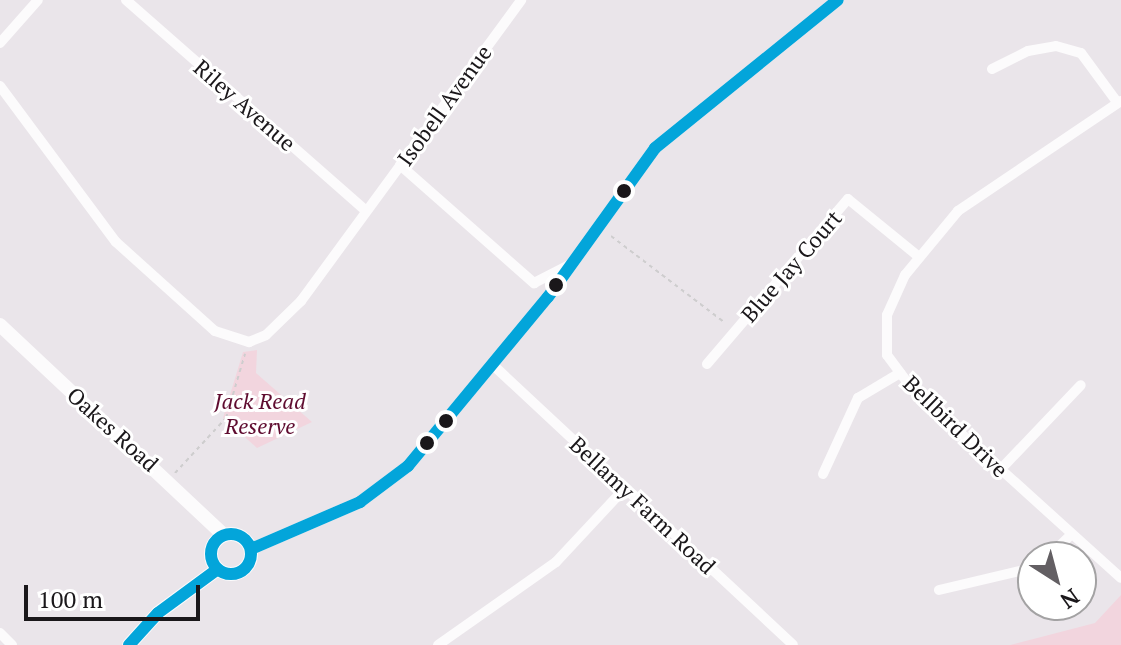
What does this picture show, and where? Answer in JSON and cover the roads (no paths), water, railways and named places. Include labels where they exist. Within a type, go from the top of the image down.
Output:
[{"type":"main road","name":"Oakes Road","points":[[0,325],[169,479],[224,535]]},
{"type":"main road","points":[[224,535],[243,537],[251,549],[244,569],[230,574],[218,569],[211,552],[224,535]]},
{"type":"main road","points":[[129,645],[158,613],[218,569]]},
{"type":"street","points":[[0,43],[38,0]]},
{"type":"street","name":"Riley Avenue","points":[[126,0],[365,210]]},
{"type":"street","name":"Isobell Avenue","points":[[0,86],[116,242],[215,331],[249,342],[266,335],[301,301],[521,0]]},
{"type":"street","points":[[251,549],[388,484],[493,365],[574,262],[655,148],[838,0]]},
{"type":"street","points":[[992,69],[1028,51],[1056,46],[1081,53],[1119,102]]},
{"type":"street","name":"Bellbird Drive","points":[[1119,102],[997,179],[918,256],[887,315],[887,355],[900,373],[1000,470],[1121,578]]},
{"type":"street","points":[[400,165],[534,283],[574,262]]},
{"type":"street","name":"Blue Jay Court","points":[[707,364],[848,199],[918,256]]},
{"type":"street","name":"Bellamy Farm Road","points":[[493,365],[793,645]]},
{"type":"street","points":[[823,474],[858,398],[900,373]]},
{"type":"street","points":[[1000,470],[1081,385]]},
{"type":"street","points":[[438,645],[556,562],[624,489]]},
{"type":"street","points":[[1065,541],[1071,535]]},
{"type":"street","points":[[939,590],[1017,572]]},
{"type":"street","points":[[0,633],[12,645]]},
{"type":"park label","name":"Jack Read Reserve","points":[[260,412]]}]
